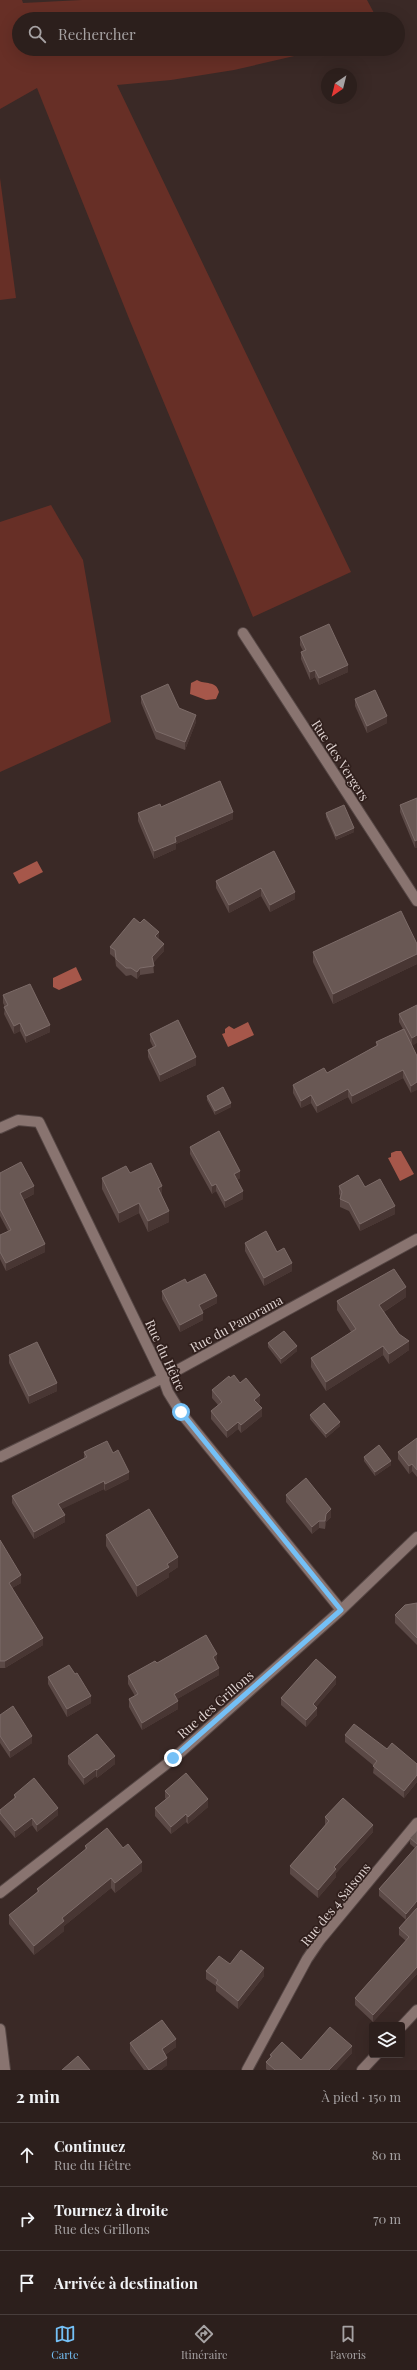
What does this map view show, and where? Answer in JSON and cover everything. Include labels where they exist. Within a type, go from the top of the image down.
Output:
[{"type":"street","name":"Rue des Vergers","points":[[243,633],[417,901]]},
{"type":"street","name":"Rue du Hêtre","points":[[0,1128],[18,1120],[39,1122],[163,1378],[168,1392],[181,1412],[341,1610]]},
{"type":"street","name":"Rue du Panorama","points":[[0,1458],[163,1378],[417,1239]]},
{"type":"street","name":"Rue des Grillons","points":[[0,1893],[173,1758],[341,1610],[417,1537]]},
{"type":"street","name":"Rue des 4 Saisons","points":[[247,2070],[307,1959],[320,1940],[417,1823]]},
{"type":"street","points":[[405,2023],[417,2010]]},
{"type":"street","points":[[0,2029],[5,2070]]},
{"type":"street","points":[[362,2070],[373,2058]]},
{"type":"shaded area","points":[[0,0],[22,0],[23,3],[82,0],[367,0],[373,12],[12,12],[12,56],[294,56],[234,70],[171,80],[117,85],[351,572],[253,617],[130,321],[37,88],[0,109]]},
{"type":"shaded area","points":[[0,178],[16,298],[0,300]]},
{"type":"shaded area","points":[[51,505],[83,560],[111,722],[0,772],[0,522]]},
{"type":"shaded area","points":[[197,680],[213,684],[218,688],[219,692],[216,699],[206,700],[190,694],[191,683]]},
{"type":"shaded area","points":[[37,861],[43,872],[19,884],[13,873]]},
{"type":"shaded area","points":[[76,967],[82,980],[59,990],[53,987],[53,978]]},
{"type":"shaded area","points":[[248,1022],[254,1035],[228,1047],[222,1034],[225,1033],[225,1029],[229,1026],[234,1029]]},
{"type":"shaded area","points":[[401,1151],[414,1174],[400,1181],[388,1158],[391,1157],[391,1153]]},
{"type":"building","points":[[329,624],[348,665],[319,678],[315,670],[310,672],[301,652],[306,650],[300,637]]},
{"type":"building","points":[[168,684],[179,708],[196,715],[185,742],[156,731],[141,696]]},
{"type":"building","points":[[375,690],[387,716],[367,726],[355,699]]},
{"type":"building","points":[[220,781],[233,812],[175,837],[176,842],[154,851],[138,813],[160,804],[161,807]]},
{"type":"building","points":[[417,798],[417,840],[415,841],[400,805]]},
{"type":"building","points":[[344,805],[354,828],[336,836],[326,813]]},
{"type":"building","points":[[274,851],[295,892],[270,905],[261,888],[229,905],[216,881]]},
{"type":"building","points":[[401,911],[417,944],[417,954],[333,994],[313,952]]},
{"type":"building","points":[[134,918],[140,923],[144,919],[159,932],[155,936],[164,944],[152,957],[154,966],[140,968],[137,972],[131,968],[126,968],[116,959],[115,950],[110,947]]},
{"type":"building","points":[[30,984],[50,1025],[26,1036],[20,1023],[14,1026],[4,1007],[8,1005],[3,995]]},
{"type":"building","points":[[417,1005],[417,1035],[412,1038],[399,1014]]},
{"type":"building","points":[[178,1020],[196,1057],[160,1075],[148,1050],[156,1046],[150,1034]]},
{"type":"building","points":[[404,1029],[417,1056],[417,1082],[411,1086],[403,1070],[352,1096],[348,1089],[317,1106],[311,1095],[301,1101],[293,1085],[324,1068],[327,1073],[378,1045],[376,1042]]},
{"type":"building","points":[[223,1087],[231,1103],[215,1111],[207,1096]]},
{"type":"building","points":[[219,1131],[240,1171],[234,1174],[243,1191],[225,1201],[216,1184],[212,1186],[190,1147]]},
{"type":"building","points":[[21,1162],[34,1186],[20,1193],[45,1244],[6,1263],[0,1252],[0,1235],[11,1230],[0,1209],[0,1173]]},
{"type":"building","points":[[151,1163],[162,1186],[158,1188],[169,1211],[148,1221],[139,1203],[119,1213],[102,1178],[126,1166],[130,1173]]},
{"type":"building","points":[[358,1175],[365,1187],[380,1179],[395,1206],[360,1224],[349,1203],[340,1199],[342,1192],[339,1186]]},
{"type":"building","points":[[266,1231],[277,1252],[284,1248],[292,1263],[264,1278],[245,1243]]},
{"type":"building","points":[[394,1269],[406,1287],[379,1305],[399,1334],[409,1341],[389,1354],[383,1346],[326,1382],[311,1358],[356,1329],[337,1301]]},
{"type":"building","points":[[205,1274],[217,1296],[199,1305],[203,1313],[180,1325],[162,1291],[185,1279],[187,1283]]},
{"type":"building","points":[[284,1331],[297,1346],[281,1359],[268,1343]]},
{"type":"building","points":[[37,1342],[57,1383],[29,1396],[9,1355]]},
{"type":"building","points":[[234,1375],[240,1383],[246,1378],[260,1395],[254,1400],[262,1408],[241,1425],[238,1422],[227,1431],[211,1411],[222,1402],[212,1390],[229,1376],[230,1378]]},
{"type":"building","points":[[324,1403],[340,1422],[326,1434],[310,1415]]},
{"type":"building","points":[[417,1438],[417,1470],[412,1464],[409,1466],[398,1452]]},
{"type":"building","points":[[107,1441],[113,1453],[118,1450],[129,1472],[105,1484],[104,1481],[58,1504],[65,1515],[34,1532],[12,1496],[87,1457],[84,1452]]},
{"type":"building","points":[[379,1445],[391,1461],[375,1472],[364,1457]]},
{"type":"building","points":[[306,1478],[331,1509],[326,1514],[325,1521],[319,1521],[312,1527],[286,1495]]},
{"type":"building","points":[[149,1509],[178,1557],[167,1564],[169,1567],[137,1586],[106,1535]]},
{"type":"building","points":[[0,1540],[21,1575],[9,1583],[43,1638],[5,1661],[0,1661]]},
{"type":"building","points":[[417,1603],[417,1638],[395,1615],[405,1605]]},
{"type":"building","points":[[206,1635],[217,1654],[213,1657],[219,1668],[174,1694],[178,1701],[142,1723],[129,1699],[138,1694],[128,1676],[155,1661],[157,1663]]},
{"type":"building","points":[[316,1659],[336,1677],[313,1704],[317,1708],[306,1720],[281,1698]]},
{"type":"building","points":[[69,1665],[75,1674],[77,1673],[91,1696],[67,1709],[48,1677]]},
{"type":"building","points":[[13,1706],[32,1736],[10,1751],[0,1736],[0,1715]]},
{"type":"building","points":[[354,1724],[387,1749],[392,1743],[417,1764],[417,1775],[404,1791],[373,1766],[377,1761],[345,1735]]},
{"type":"building","points":[[97,1734],[115,1756],[84,1778],[68,1756]]},
{"type":"building","points":[[186,1773],[208,1799],[188,1817],[186,1814],[171,1827],[155,1808],[170,1796],[165,1791]]},
{"type":"building","points":[[34,1778],[58,1808],[37,1825],[32,1818],[15,1831],[0,1813],[0,1810],[16,1797],[14,1795]]},
{"type":"building","points":[[343,1798],[373,1825],[334,1867],[336,1869],[318,1890],[290,1866],[329,1821],[325,1817]]},
{"type":"building","points":[[107,1828],[123,1848],[128,1844],[142,1862],[115,1883],[111,1878],[62,1918],[64,1921],[34,1946],[9,1915],[39,1891],[37,1889],[87,1848],[85,1846]]},
{"type":"building","points":[[417,1831],[417,1844],[410,1838]]},
{"type":"building","points":[[417,1846],[417,1901],[406,1914],[379,1889]]},
{"type":"building","points":[[417,1908],[417,1967],[373,2015],[355,1998],[409,1937],[399,1928]]},
{"type":"building","points":[[241,1950],[264,1968],[238,2001],[216,1983],[218,1980],[206,1971],[219,1956],[230,1964]]},
{"type":"building","points":[[162,2020],[176,2039],[162,2049],[167,2058],[149,2070],[130,2043]]},
{"type":"building","points":[[330,2027],[352,2046],[329,2070],[275,2070],[266,2062],[272,2056],[270,2055],[282,2042],[301,2060]]},
{"type":"building","points":[[78,2056],[90,2070],[62,2070]]},
{"type":"route","points":[[173,1758],[341,1610],[181,1412]]}]
